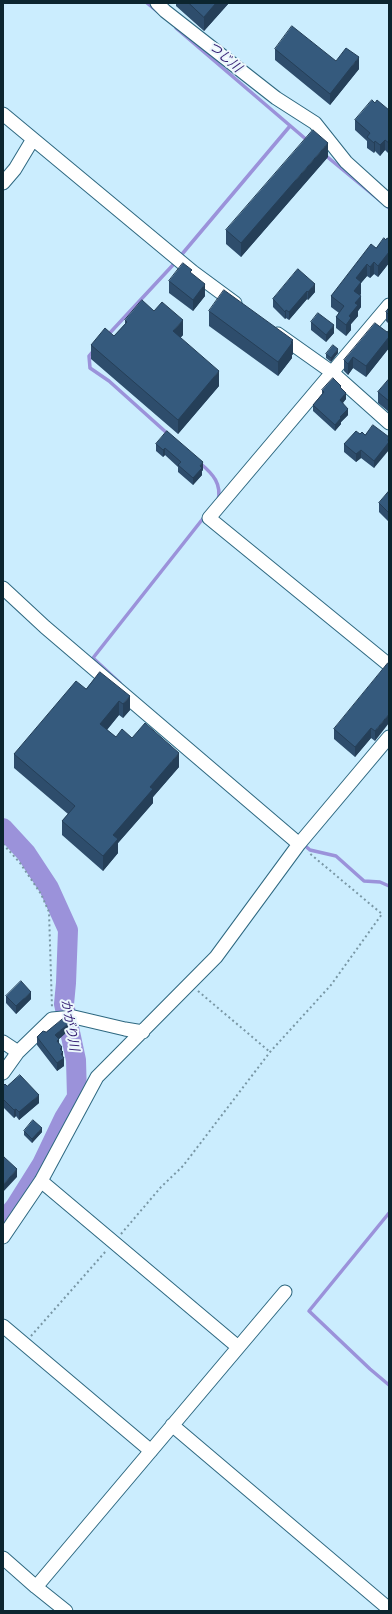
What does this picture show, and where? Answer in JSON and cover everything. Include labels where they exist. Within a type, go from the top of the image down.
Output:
[{"type":"street","points":[[157,3],[165,11],[276,98],[315,123],[346,162],[389,201]]},
{"type":"street","points":[[3,114],[193,272],[247,311]]},
{"type":"street","points":[[3,183],[15,169],[33,139]]},
{"type":"street","points":[[389,305],[379,327],[333,373],[209,518],[389,665]]},
{"type":"street","points":[[265,324],[333,373],[389,423]]},
{"type":"street","points":[[3,588],[45,627],[299,844]]},
{"type":"street","points":[[3,1237],[41,1181],[97,1077],[143,1032],[216,956],[299,844],[389,737]]},
{"type":"street","points":[[3,1073],[18,1052],[54,1019],[74,1017],[143,1032]]},
{"type":"street","points":[[3,1042],[18,1052]]},
{"type":"street","points":[[41,1181],[238,1347]]},
{"type":"street","points":[[36,1587],[285,1292]]},
{"type":"street","points":[[3,1326],[151,1451]]},
{"type":"street","points":[[172,1425],[389,1609]]},
{"type":"street","points":[[3,1558],[66,1611]]},
{"type":"path","points":[[3,844],[20,863],[41,894],[49,912],[54,1019]]},
{"type":"path","points":[[23,1344],[161,1187],[183,1166],[270,1052],[331,985],[382,914],[299,844]]},
{"type":"path","points":[[190,984],[270,1052]]},
{"type":"building","points":[[189,3],[216,3],[204,17]]},
{"type":"building","points":[[292,26],[336,61],[346,48],[359,57],[330,94],[275,49]]},
{"type":"building","points":[[372,100],[375,103],[377,100],[389,110],[389,143],[385,140],[380,145],[375,141],[374,143],[367,137],[370,133],[355,120]]},
{"type":"building","points":[[313,130],[328,143],[241,243],[226,230]]},
{"type":"building","points":[[384,238],[386,240],[387,238],[389,239],[389,252],[378,266],[374,262],[370,267],[367,264],[356,278],[361,282],[354,291],[361,296],[355,303],[358,305],[349,316],[351,318],[346,325],[336,317],[344,306],[331,296],[371,244],[376,248]]},
{"type":"building","points":[[183,263],[192,270],[190,272],[205,284],[193,300],[169,281]]},
{"type":"building","points":[[298,269],[315,284],[289,312],[286,310],[285,312],[273,299]]},
{"type":"building","points":[[224,290],[293,340],[278,362],[209,311]]},
{"type":"building","points":[[142,300],[154,311],[162,302],[183,320],[173,331],[219,371],[178,420],[91,345],[105,328],[114,336],[127,322],[125,320]]},
{"type":"building","points":[[389,308],[389,315],[386,312]]},
{"type":"building","points":[[318,313],[334,325],[326,335],[311,322]]},
{"type":"building","points":[[375,323],[387,332],[389,331],[389,337],[366,366],[353,357],[348,364],[344,360]]},
{"type":"building","points":[[333,345],[338,349],[331,358],[326,354]]},
{"type":"building","points":[[333,378],[346,393],[340,400],[348,409],[335,425],[313,405],[324,392],[322,390]]},
{"type":"building","points":[[389,379],[389,401],[378,392]]},
{"type":"building","points":[[373,425],[389,437],[389,442],[374,461],[361,450],[356,454],[344,444],[356,431],[360,434],[362,432],[365,435]]},
{"type":"building","points":[[167,431],[203,462],[200,466],[202,468],[193,478],[178,465],[181,462],[165,448],[163,450],[156,444]]},
{"type":"building","points":[[389,491],[389,513],[379,503]]},
{"type":"building","points":[[388,663],[389,714],[375,731],[371,728],[355,747],[334,729]]},
{"type":"building","points":[[100,672],[130,696],[123,704],[119,701],[100,724],[116,737],[122,729],[132,738],[145,723],[179,753],[150,787],[153,789],[113,835],[118,839],[103,856],[62,821],[75,806],[14,754],[76,681],[86,689]]},
{"type":"building","points":[[21,981],[31,992],[16,1006],[6,996]]},
{"type":"building","points":[[64,1018],[68,1024],[55,1035],[59,1039],[57,1041],[62,1047],[60,1049],[63,1052],[61,1054],[64,1058],[57,1063],[37,1037],[43,1031],[46,1032]]},
{"type":"building","points":[[20,1075],[39,1095],[19,1112],[16,1109],[14,1110],[3,1099],[3,1086],[5,1084],[7,1086]]},
{"type":"building","points":[[33,1120],[42,1128],[32,1139],[24,1131]]},
{"type":"building","points":[[4,1157],[17,1169],[3,1185],[3,1158]]},
{"type":"waterway","name":"つじ川","points":[[147,3],[158,12]]},
{"type":"waterway","name":"つじ川","points":[[176,28],[308,141]]},
{"type":"waterway","points":[[107,336],[172,266],[290,126]]},
{"type":"waterway","points":[[325,155],[389,208]]},
{"type":"waterway","points":[[94,350],[89,356],[90,368],[109,381],[168,434]]},
{"type":"waterway","points":[[201,464],[213,476],[218,484],[218,501]]},
{"type":"waterway","points":[[120,683],[93,658],[205,516]]},
{"type":"waterway","name":"かがり川","points":[[3,828],[26,853],[49,888],[68,930],[64,1004],[76,1060],[77,1097],[64,1118],[42,1164],[15,1207],[3,1221]]},
{"type":"waterway","points":[[303,844],[310,850],[336,856],[364,881],[380,882],[389,886]]},
{"type":"waterway","points":[[389,1213],[309,1311],[389,1385]]}]
